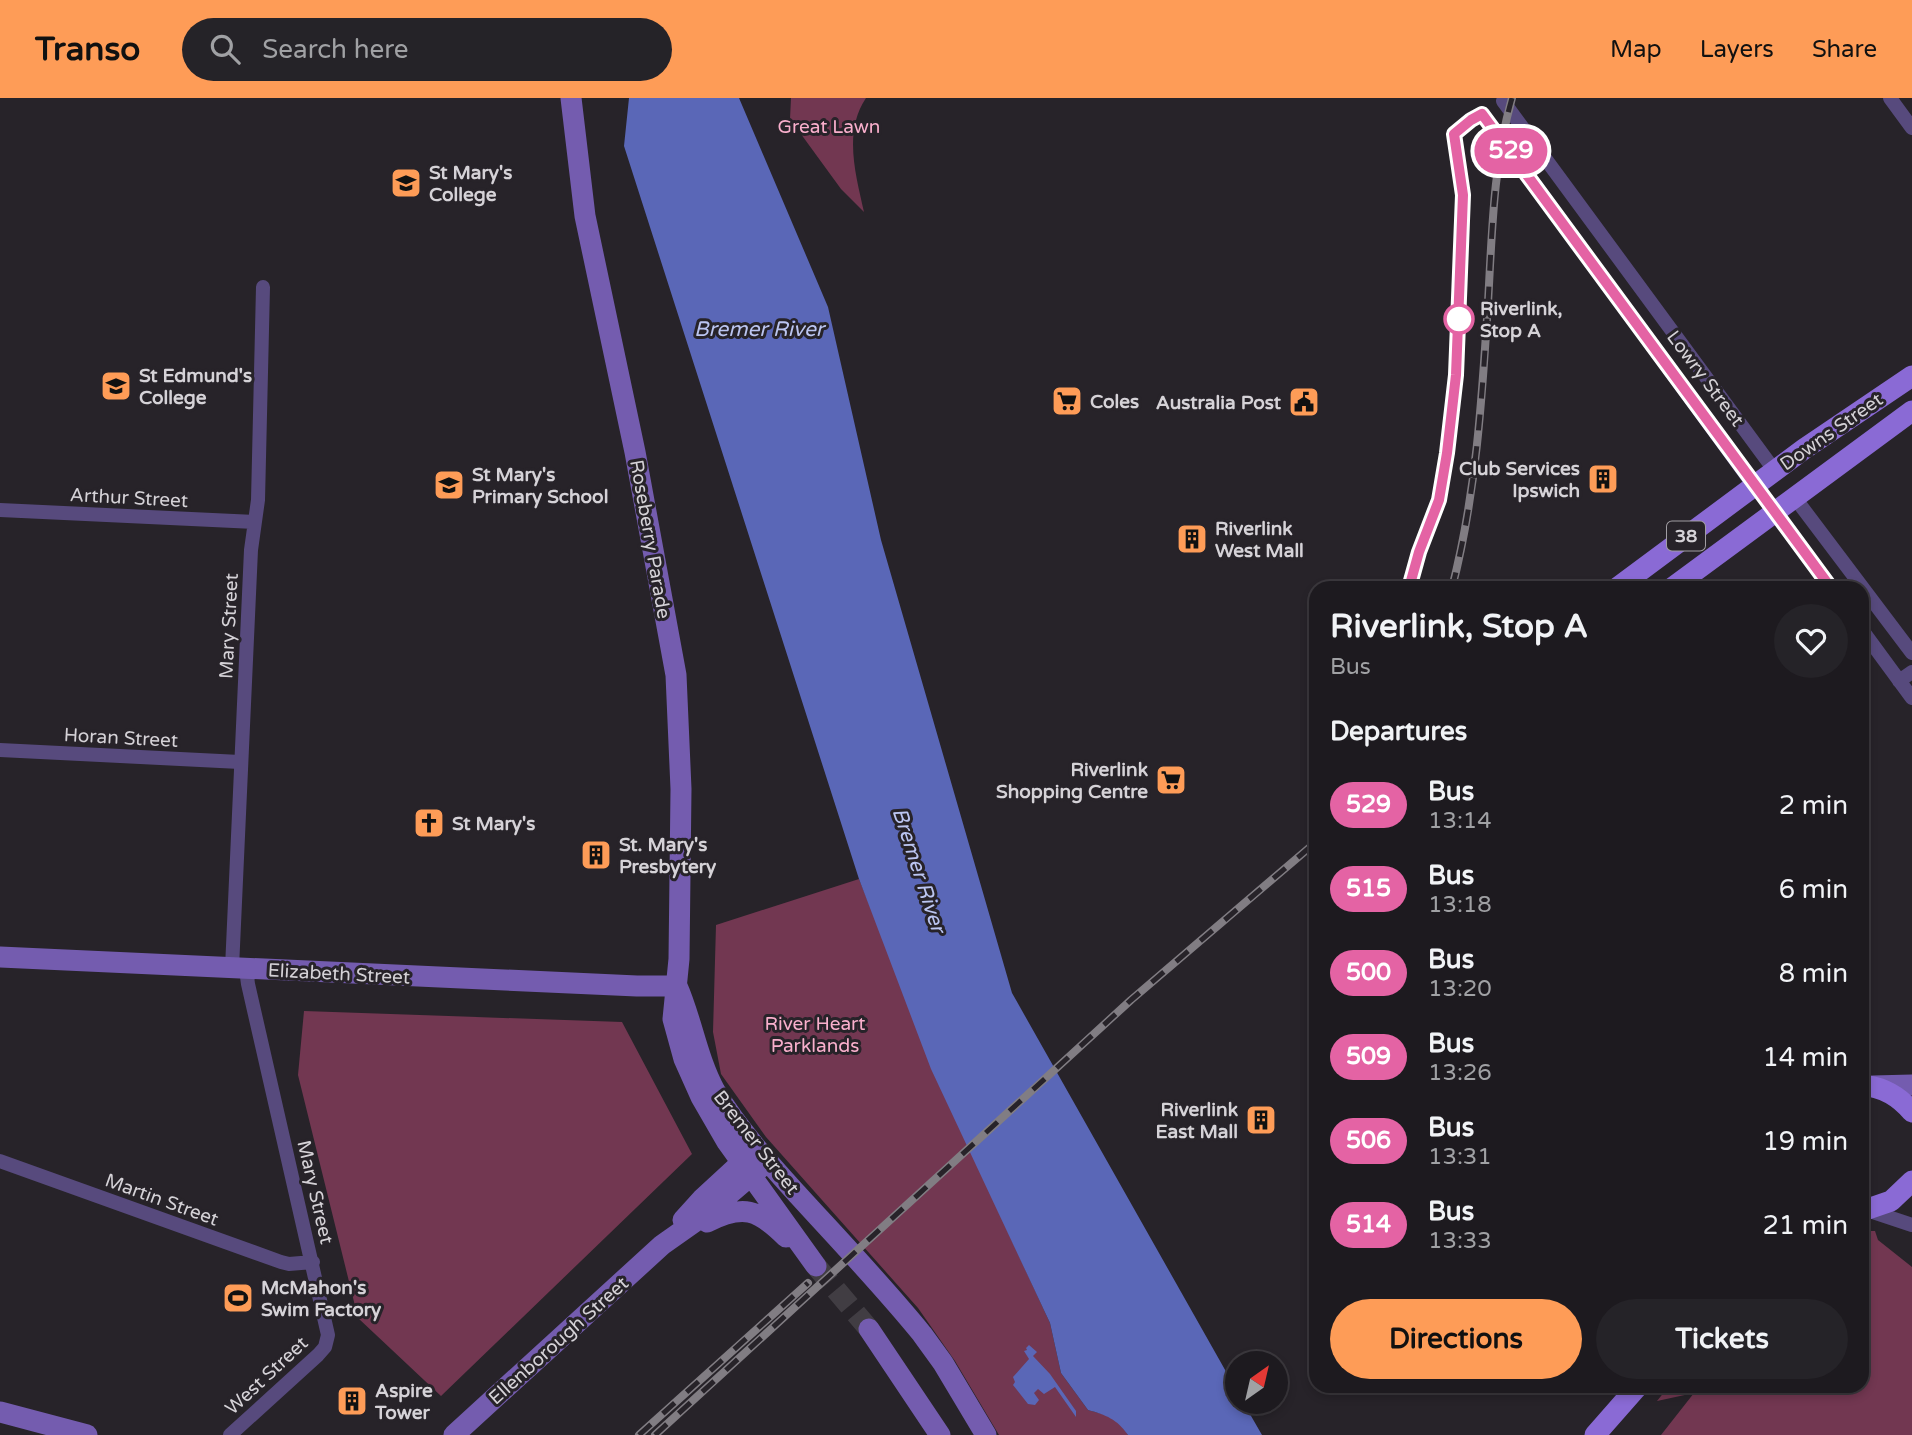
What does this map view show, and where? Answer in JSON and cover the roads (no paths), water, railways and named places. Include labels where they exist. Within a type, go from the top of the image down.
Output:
[{"type":"main road","name":"Downs Street","points":[[1626,581],[1754,486],[1912,376]]},
{"type":"main road","name":"Downs Street","points":[[1682,581],[1912,411]]},
{"type":"main road","name":"Lowry Street","points":[[1775,471],[1795,498]]},
{"type":"main road","name":"Lowry Street","points":[[1754,486],[1775,513]]},
{"type":"main road","points":[[1869,1086],[1884,1089],[1912,1112]]},
{"type":"main road","points":[[1869,1208],[1891,1201],[1912,1181]]},
{"type":"main road","points":[[1595,1435],[1632,1393]]},
{"type":"street","name":"Roseberry Parade","points":[[571,98],[585,216],[635,452],[676,675],[681,789],[677,986]]},
{"type":"street","points":[[1890,98],[1912,128]]},
{"type":"street","name":"Lowry Street","points":[[1503,101],[1775,471]]},
{"type":"street","name":"Lowry Street","points":[[1496,131],[1754,486]]},
{"type":"street","name":"Mary Street","points":[[263,287],[258,500],[251,550],[240,762],[239,968],[248,984],[313,1262],[327,1328],[327,1342]]},
{"type":"street","name":"Lowry Street","points":[[1795,498],[1858,581]]},
{"type":"street","name":"Arthur Street","points":[[0,510],[255,522]]},
{"type":"street","name":"Lowry Street","points":[[1775,513],[1826,581]]},
{"type":"street","name":"Lowry Street","points":[[1869,596],[1912,653]]},
{"type":"street","points":[[1869,640],[1912,698]]},
{"type":"street","points":[[1899,681],[1912,672]]},
{"type":"street","name":"Horan Street","points":[[0,750],[240,762]]},
{"type":"street","name":"Elizabeth Street","points":[[0,957],[677,986]]},
{"type":"street","name":"Bremer Street","points":[[677,986],[707,1074],[815,1264]]},
{"type":"street","points":[[1869,1085],[1912,1085]]},
{"type":"street","name":"Martin Street","points":[[0,1161],[281,1262],[313,1262]]},
{"type":"street","name":"Bremer Street","points":[[755,1161],[922,1335],[943,1363],[986,1435]]},
{"type":"street","name":"Ellenborough Street","points":[[454,1435],[662,1245],[702,1199],[755,1161]]},
{"type":"street","name":"Ellenborough Street","points":[[662,1245],[724,1214],[742,1211],[758,1213],[772,1222],[815,1264]]},
{"type":"street","points":[[1869,1212],[1912,1225]]},
{"type":"street","points":[[869,1329],[940,1435]]},
{"type":"street","name":"West Street","points":[[230,1435],[318,1355],[327,1342]]},
{"type":"street","points":[[0,1412],[87,1435]]},
{"type":"water","name":"Bremer River","points":[[629,98],[739,98],[828,307],[881,540],[1012,993],[1225,1370],[1225,1414],[1250,1414],[1262,1435],[1128,1435],[1111,1418],[1088,1410],[1061,1373],[1050,1323],[931,1069],[859,879],[624,146]]},
{"type":"water","points":[[1029,1345],[1037,1352],[1033,1356],[1050,1374],[1076,1411],[1076,1417],[1055,1387],[1044,1394],[1038,1389],[1034,1393],[1039,1400],[1035,1405],[1028,1404],[1013,1385],[1013,1377],[1029,1359],[1024,1351]]},
{"type":"tunnel","points":[[816,1266],[869,1329]]},
{"type":"railway","points":[[1454,581],[1467,518],[1477,447],[1494,200],[1512,98]]},
{"type":"railway","points":[[655,1435],[1131,1000],[1309,848]]},
{"type":"railway","points":[[639,1435],[808,1283]]},
{"type":"place","name":"St Mary's College","points":[[406,183]]},
{"type":"place","name":"Riverlink, Stop A","points":[[1459,319]]},
{"type":"place","name":"St Edmund's College","points":[[116,386]]},
{"type":"place","name":"Coles","points":[[1067,401]]},
{"type":"place","name":"Australia Post","points":[[1304,402]]},
{"type":"place","name":"Club Services Ipswich","points":[[1603,479]]},
{"type":"place","name":"St Mary's Primary School","points":[[449,485]]},
{"type":"place","name":"Riverlink West Mall","points":[[1192,539]]},
{"type":"place","name":"Riverlink Shopping Centre","points":[[1171,780]]},
{"type":"place","name":"St Mary's","points":[[429,823]]},
{"type":"place","name":"St. Mary's Presbytery","points":[[596,855]]},
{"type":"place","name":"Riverlink East Mall","points":[[1261,1120]]},
{"type":"place","name":"McMahon's Swim Factory","points":[[238,1298]]},
{"type":"place","name":"Aspire Tower","points":[[352,1401]]},
{"type":"park label","name":"Great Lawn","points":[[829,126]]},
{"type":"park label","name":"River Heart Parklands","points":[[815,1034]]}]
